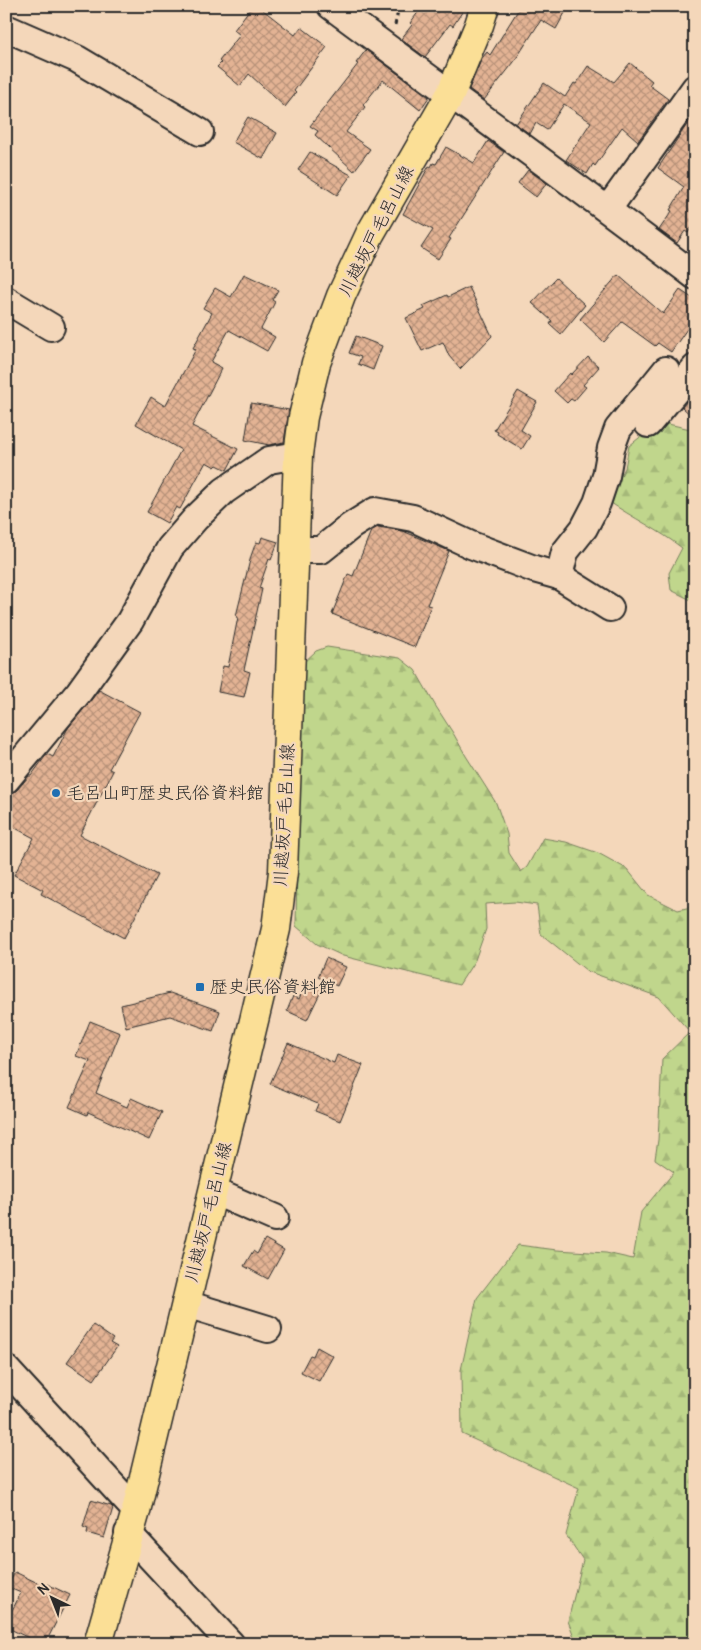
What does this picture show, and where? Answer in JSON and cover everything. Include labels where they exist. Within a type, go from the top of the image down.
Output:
[{"type":"main road","name":"川越坂戸毛呂山線","points":[[98,1644],[132,1522],[276,929],[283,872],[298,455],[303,417],[316,364],[341,296],[370,234],[450,95],[485,6]]},
{"type":"street","points":[[331,6],[608,209],[695,276]]},
{"type":"street","points":[[6,28],[77,59],[200,132]]},
{"type":"street","points":[[608,209],[695,88]]},
{"type":"street","points":[[6,300],[51,327]]},
{"type":"street","points":[[648,424],[695,368]]},
{"type":"street","points":[[559,576],[565,552],[584,528],[598,503],[606,476],[611,448],[618,429],[666,370]]},
{"type":"street","points":[[6,780],[79,692],[130,621],[170,548],[194,519],[224,491],[270,460],[298,455]]},
{"type":"street","points":[[295,550],[321,550],[351,526],[375,511],[413,518],[471,545],[534,569],[559,576],[610,608]]},
{"type":"street","points":[[213,1191],[275,1218]]},
{"type":"street","points":[[186,1304],[268,1329]]},
{"type":"street","points":[[6,1369],[231,1644]]},
{"type":"green space","points":[[659,422],[695,430],[695,602],[671,590],[669,573],[682,548],[608,501],[625,468],[629,446]]},
{"type":"green space","points":[[327,647],[400,658],[415,670],[496,803],[507,834],[509,853],[521,872],[527,867],[543,838],[566,842],[598,853],[627,869],[648,895],[678,910],[695,906],[695,1644],[577,1644],[568,1621],[583,1560],[566,1535],[579,1488],[462,1434],[461,1370],[477,1298],[518,1245],[606,1253],[633,1259],[641,1212],[674,1172],[655,1159],[658,1140],[662,1059],[690,1032],[659,997],[587,971],[541,934],[537,905],[515,902],[485,904],[486,929],[475,960],[459,985],[343,956],[317,944],[296,926],[297,859],[294,827],[303,663],[316,651]]},
{"type":"building","points":[[252,6],[258,6],[295,35],[301,27],[327,47],[294,91],[296,93],[285,107],[249,74],[240,86],[217,67],[221,63],[219,61],[240,35],[234,30]]},
{"type":"building","points":[[423,6],[466,6],[453,26],[450,24],[425,57],[401,39]]},
{"type":"building","points":[[518,6],[558,6],[566,11],[556,29],[541,20],[514,62],[484,100],[469,89],[482,58],[487,52],[490,55],[520,7]]},
{"type":"building","points":[[366,50],[429,97],[420,110],[383,80],[363,105],[365,107],[346,132],[370,149],[354,171],[315,135],[318,131],[310,126],[358,64],[356,63]]},
{"type":"building","points":[[630,63],[652,81],[649,85],[668,99],[638,141],[622,127],[595,166],[593,164],[587,174],[566,160],[591,122],[564,104],[547,130],[536,123],[530,134],[516,124],[544,83],[565,97],[588,66],[614,82]]},
{"type":"building","points":[[248,117],[277,133],[263,159],[233,142]]},
{"type":"building","points":[[692,117],[695,119],[695,222],[688,233],[685,231],[677,243],[659,230],[672,211],[670,210],[684,187],[658,168]]},
{"type":"building","points":[[488,141],[504,152],[449,238],[451,239],[438,259],[421,248],[433,230],[403,214],[429,166],[431,167],[433,163],[436,164],[446,147],[474,163]]},
{"type":"building","points":[[310,152],[351,175],[337,195],[298,170]]},
{"type":"building","points":[[528,170],[547,183],[536,197],[518,183]]},
{"type":"building","points":[[244,274],[278,290],[272,300],[275,302],[261,329],[275,337],[267,351],[229,330],[211,362],[222,368],[192,426],[238,449],[227,470],[206,462],[180,509],[176,507],[167,523],[147,512],[181,450],[136,424],[151,397],[165,406],[196,349],[193,348],[212,313],[203,308],[215,288],[231,297]]},
{"type":"building","points":[[618,275],[663,314],[680,290],[695,300],[695,331],[689,326],[671,352],[658,343],[655,346],[622,322],[604,342],[580,319]]},
{"type":"building","points":[[556,278],[585,305],[561,334],[550,324],[552,321],[532,303]]},
{"type":"building","points":[[469,287],[492,336],[460,369],[449,356],[443,342],[422,351],[406,318],[425,309],[423,306]]},
{"type":"building","points":[[356,336],[382,346],[373,370],[358,364],[361,357],[349,353]]},
{"type":"building","points":[[588,357],[599,367],[583,385],[586,387],[574,401],[571,399],[567,403],[554,391]]},
{"type":"building","points":[[518,391],[537,402],[521,430],[530,436],[522,449],[497,434],[498,432],[494,430]]},
{"type":"building","points":[[695,392],[695,419],[682,407]]},
{"type":"building","points":[[251,403],[289,410],[284,442],[269,445],[245,440]]},
{"type":"building","points":[[378,527],[403,531],[449,551],[427,605],[431,606],[415,647],[332,614],[348,574],[353,576],[371,531]]},
{"type":"building","points":[[262,537],[278,542],[271,560],[269,559],[259,588],[262,589],[244,670],[250,672],[244,697],[218,692],[223,666],[228,667],[238,617],[236,616],[251,556],[256,542],[260,543]]},
{"type":"building","points":[[99,690],[140,712],[109,769],[113,771],[80,835],[157,875],[124,938],[41,894],[43,890],[14,875],[34,838],[6,823],[6,800],[9,794],[17,790],[31,776],[47,754],[53,757],[68,728]]},
{"type":"building","points":[[326,958],[346,967],[337,986],[318,977]]},
{"type":"building","points":[[307,980],[323,987],[307,1020],[287,1011],[293,996],[299,999]]},
{"type":"building","points":[[170,993],[220,1011],[213,1031],[170,1016],[126,1027],[121,1005]]},
{"type":"building","points":[[90,1021],[120,1033],[96,1093],[127,1107],[131,1098],[162,1112],[149,1140],[88,1112],[87,1115],[69,1107],[90,1061],[76,1056]]},
{"type":"building","points":[[288,1043],[334,1063],[337,1055],[363,1065],[340,1121],[315,1111],[318,1104],[270,1084]]},
{"type":"building","points":[[265,1239],[284,1250],[268,1279],[244,1266],[253,1251],[257,1254]]},
{"type":"building","points":[[93,1325],[113,1339],[110,1343],[117,1347],[94,1380],[67,1362]]},
{"type":"building","points":[[317,1347],[333,1356],[319,1381],[301,1372],[310,1355],[313,1356]]},
{"type":"building","points":[[91,1500],[113,1508],[104,1538],[87,1533],[88,1529],[83,1527]]},
{"type":"building","points":[[15,1572],[46,1587],[47,1584],[70,1595],[45,1644],[41,1644],[6,1627],[6,1622],[21,1593],[7,1587]]},
{"type":"place","name":"毛呂山町歴史民俗資料館","points":[[56,793]]},
{"type":"place","name":"歴史民俗資料館","points":[[200,987]]}]
